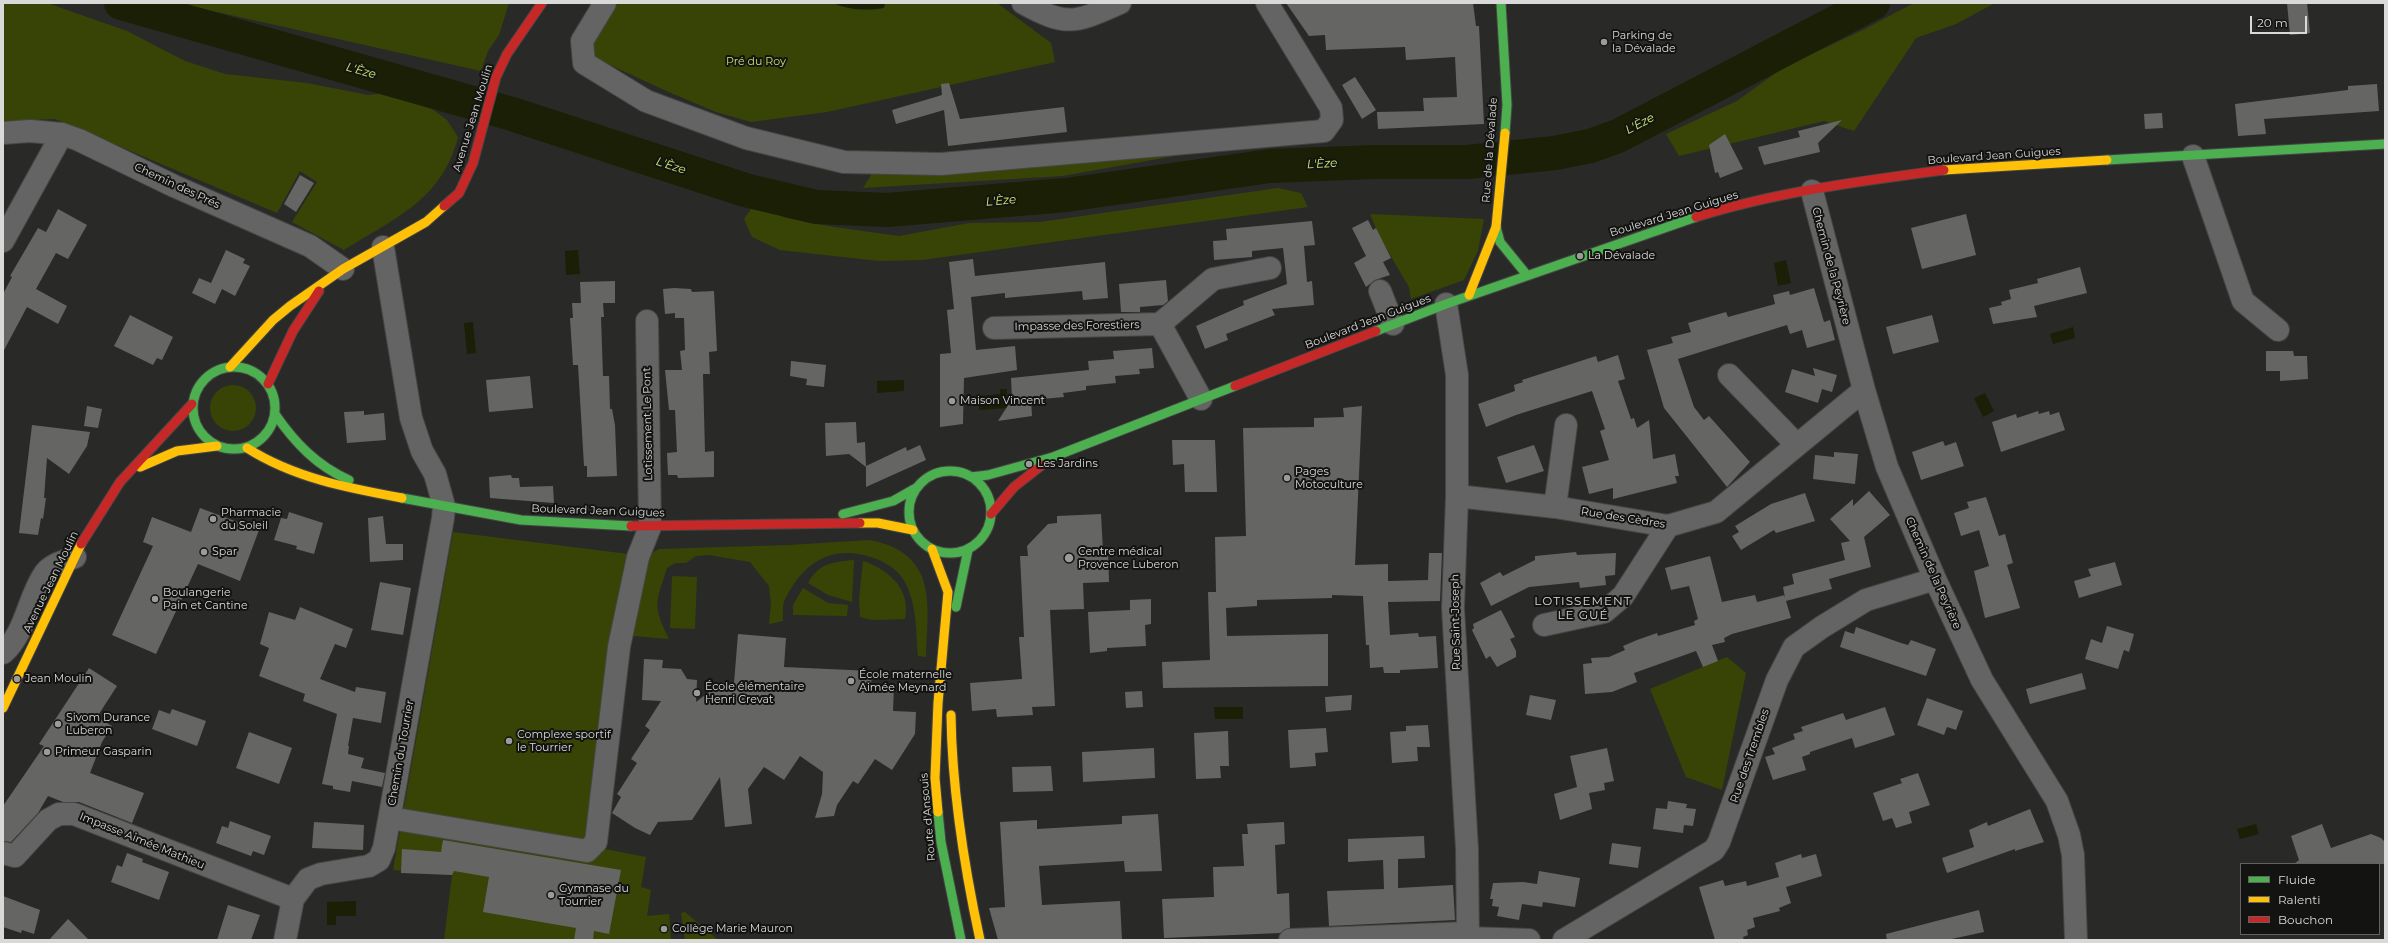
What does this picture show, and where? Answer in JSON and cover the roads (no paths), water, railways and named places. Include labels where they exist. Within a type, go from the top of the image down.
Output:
[{"type":"main road","name":"Avenue Jean Moulin","points":[[230,367],[273,320],[290,306],[325,284],[343,269],[426,222],[446,207],[459,193],[466,182],[474,163],[496,77],[507,54],[542,3]]},
{"type":"main road","name":"Rue de la Dévalade","points":[[1469,295],[1496,227],[1507,105],[1501,3]]},
{"type":"main road","name":"Boulevard Jean Guigues","points":[[971,477],[988,475],[1053,457],[1469,295],[1526,274],[1719,210],[1878,178],[1947,170],[2385,144]]},
{"type":"main road","name":"Rue de la Dévalade","points":[[1496,227],[1500,242],[1526,274]]},
{"type":"main road","name":"Avenue Jean Moulin","points":[[268,384],[293,331],[325,284]]},
{"type":"main road","points":[[230,367],[251,371],[268,384],[275,404],[275,414],[270,429],[260,440],[247,448],[235,449],[217,446],[206,439],[198,429],[193,417],[192,404],[196,390],[204,378],[217,370],[230,367]]},
{"type":"main road","name":"Avenue Jean Moulin","points":[[3,708],[75,557],[112,492],[143,455],[174,426],[192,404]]},
{"type":"main road","name":"Boulevard Jean Guigues","points":[[275,414],[298,447],[340,477],[376,491]]},
{"type":"main road","name":"Avenue Jean Moulin","points":[[130,472],[173,451],[194,446],[217,446]]},
{"type":"main road","name":"Boulevard Jean Guigues","points":[[247,448],[266,460],[297,473],[333,484],[376,491],[444,506],[521,520],[567,524],[650,527],[878,523],[913,530]]},
{"type":"main road","name":"Boulevard Jean Guigues","points":[[991,514],[1022,478],[1053,457]]},
{"type":"main road","points":[[951,676],[952,646],[959,587],[968,550],[984,535],[991,514],[986,493],[971,477],[960,472],[948,471],[936,474],[925,480],[916,488],[909,508],[913,530],[924,544],[932,549],[944,553],[968,550]]},
{"type":"main road","name":"Boulevard Jean Guigues","points":[[799,524],[893,501],[916,488]]},
{"type":"main road","name":"Route d'Ansouis","points":[[932,549],[935,561],[944,576],[948,592],[938,703],[935,778],[941,842],[961,940]]},
{"type":"main road","points":[[951,706],[953,781],[961,840],[980,940]]},
{"type":"street","points":[[604,3],[582,41],[584,63],[646,101],[746,138],[844,162],[941,164],[1324,131],[1332,120],[1331,108],[1267,3]]},
{"type":"street","points":[[1024,3],[1061,21],[1086,18],[1120,3]]},
{"type":"street","name":"Chemin des Prés","points":[[3,133],[30,131],[62,134],[79,140],[174,186],[310,246],[343,269]]},
{"type":"street","points":[[3,241],[62,134]]},
{"type":"street","points":[[2194,156],[2243,301],[2278,330]]},
{"type":"street","name":"Chemin de la Peyrière","points":[[1812,191],[1864,390],[1887,467],[1935,580],[1982,680],[2057,802],[2069,835],[2073,855],[2076,940]]},
{"type":"street","points":[[383,247],[411,418],[422,451],[435,474],[444,506]]},
{"type":"street","points":[[1201,399],[1160,324],[1213,278],[1270,268]]},
{"type":"street","points":[[1380,291],[1393,324]]},
{"type":"street","name":"Rue Saint-Joseph","points":[[1446,304],[1457,375],[1457,496],[1453,608],[1467,848],[1468,937]]},
{"type":"street","name":"Lotissement Le Pont","points":[[647,321],[650,527]]},
{"type":"street","name":"Impasse des Forestiers","points":[[994,328],[1160,324]]},
{"type":"street","points":[[1729,375],[1797,445]]},
{"type":"street","name":"Rue des Cèdres","points":[[1457,496],[1555,507],[1668,526],[1716,512],[1864,390]]},
{"type":"street","points":[[1555,507],[1566,425]]},
{"type":"street","name":"Chemin du Tourrier","points":[[285,940],[293,899],[308,879],[321,874],[369,866],[379,860],[384,848],[444,506]]},
{"type":"street","points":[[1544,625],[1604,612],[1623,596],[1668,526]]},
{"type":"street","points":[[390,818],[587,851],[596,842],[618,647],[638,557],[650,527]]},
{"type":"street","points":[[3,653],[12,643],[45,573],[60,562],[75,557]]},
{"type":"street","name":"Rue des Trembles","points":[[1564,940],[1714,850],[1720,842],[1777,680],[1794,647],[1822,627],[1866,600],[1935,580]]},
{"type":"street","name":"Impasse Aimée Mathieu","points":[[3,853],[15,856],[48,820],[59,814],[74,814],[293,899]]},
{"type":"street","points":[[1290,940],[1468,937],[1529,940]]},
{"type":"waterway","name":"L'Èze","points":[[121,3],[512,114],[745,190],[816,207],[887,210],[1066,195],[1270,166],[1375,162],[1467,162],[1555,153],[1590,146],[1618,136],[1873,3]]},
{"type":"place","name":"Parking de la Dévalade","points":[[1604,42]]},
{"type":"place","name":"La Dévalade","points":[[1580,256]]},
{"type":"place","name":"Maison Vincent","points":[[952,401]]},
{"type":"place","name":"Les Jardins","points":[[1029,464]]},
{"type":"place","name":"Pages Motoculture","points":[[1287,478]]},
{"type":"place","name":"Pharmacie du Soleil","points":[[213,519]]},
{"type":"place","name":"Spar","points":[[204,552]]},
{"type":"place","name":"Centre médical Provence Luberon","points":[[1069,558]]},
{"type":"place","name":"Boulangerie Pain et Cantine","points":[[155,599]]},
{"type":"place","name":"Jean Moulin","points":[[17,679]]},
{"type":"place","name":"École maternelle Aimée Meynard","points":[[851,681]]},
{"type":"place","name":"École élémentaire Henri Crevat","points":[[697,693]]},
{"type":"place","name":"Sivom Durance Luberon","points":[[58,724]]},
{"type":"place","name":"Complexe sportif le Tourrier","points":[[509,741]]},
{"type":"place","name":"Primeur Gasparin","points":[[47,752]]},
{"type":"place","name":"Gymnase du Tourrier","points":[[551,895]]},
{"type":"place","name":"Collège Marie Mauron","points":[[664,929]]},
{"type":"district","name":"LOTISSEMENT LE GUÉ","points":[[1583,608]]},
{"type":"park label","name":"Pré du Roy","points":[[756,62]]}]
